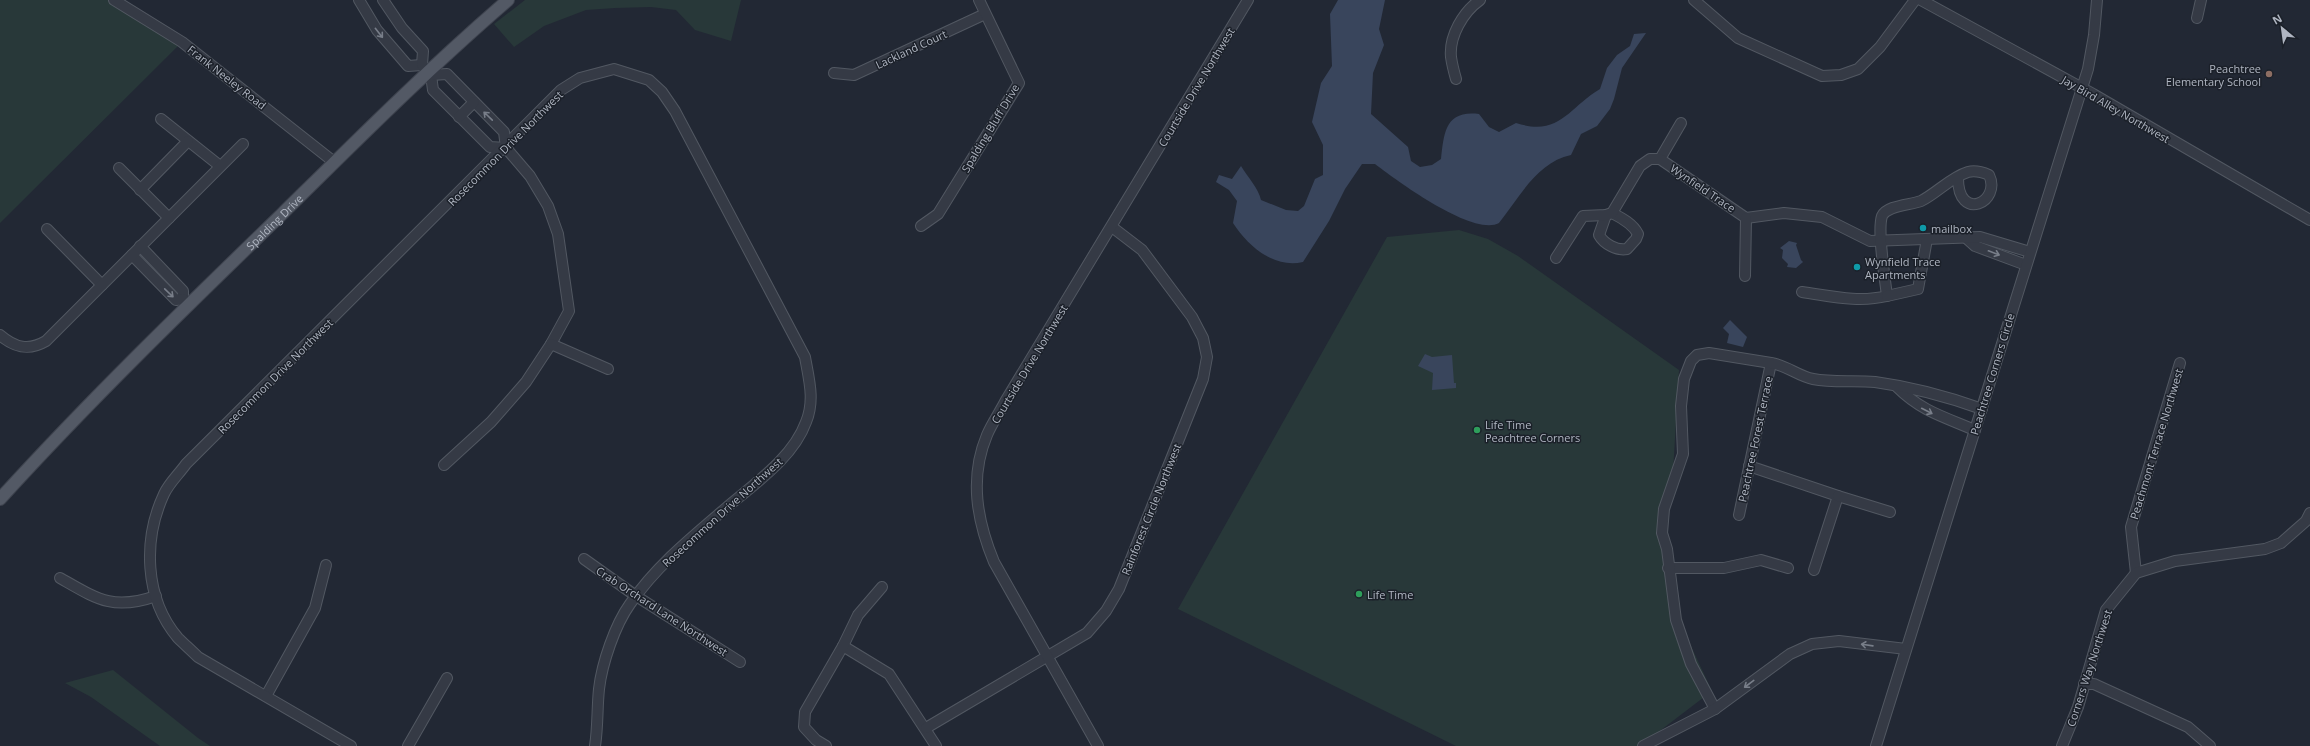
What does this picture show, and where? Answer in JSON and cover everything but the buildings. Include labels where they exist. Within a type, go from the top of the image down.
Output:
[{"type":"main road","name":"Spalding Drive","points":[[0,498],[186,302],[334,162],[427,70],[508,0]]},
{"type":"main road","name":"Spalding Drive","points":[[0,490],[46,449]]},
{"type":"street","name":"Frank Neeley Road","points":[[114,0],[182,42],[334,162]]},
{"type":"street","points":[[359,0],[377,30],[408,66],[447,74],[504,132],[506,148],[528,174],[548,206],[558,234],[569,311],[551,344],[526,382],[491,422],[444,465]]},
{"type":"street","points":[[383,0],[402,28],[423,51],[433,90],[490,147],[506,148]]},
{"type":"street","name":"Spalding Bluff Drive","points":[[920,226],[938,214],[1019,83],[979,0]]},
{"type":"street","name":"Courtside Drive Northwest","points":[[1098,746],[994,562],[982,532],[976,500],[978,468],[986,436],[1003,406],[1248,0]]},
{"type":"street","points":[[1456,79],[1451,56],[1453,41],[1459,22],[1480,0]]},
{"type":"street","points":[[1694,0],[1738,38],[1822,76],[1841,75],[1858,69],[1880,47],[1915,0]]},
{"type":"street","name":"Jay Bird Alley Northwest","points":[[1921,0],[2081,88],[2310,220]]},
{"type":"street","name":"Peachtree Corners Circle","points":[[1876,746],[2088,69],[2094,35],[2097,0]]},
{"type":"street","points":[[2197,18],[2201,0]]},
{"type":"street","name":"Lackland Court","points":[[834,73],[854,75],[985,14]]},
{"type":"street","name":"Rosecommon Drive Northwest","points":[[351,746],[198,657],[177,637],[156,596],[149,564],[151,537],[165,493],[186,464],[506,148],[561,90],[580,78],[614,70],[649,80],[662,92],[675,111],[805,357],[812,394],[806,422],[796,441],[778,462],[667,559],[630,604],[612,639],[599,687],[595,746]]},
{"type":"street","points":[[459,117],[474,102]]},
{"type":"street","points":[[161,119],[220,166]]},
{"type":"street","name":"Wynfield Trace","points":[[1660,159],[1681,123]]},
{"type":"street","points":[[140,190],[188,141]]},
{"type":"street","points":[[0,335],[20,347],[30,348],[41,344],[243,144]]},
{"type":"street","name":"Wynfield Trace","points":[[1556,258],[1583,216],[1609,214],[1640,166],[1650,159],[1660,159],[1746,218],[1784,213],[1822,217],[1870,241],[1980,237],[2030,252]]},
{"type":"street","points":[[119,168],[169,218]]},
{"type":"street","points":[[1887,296],[1882,241],[1882,218],[1884,213],[1921,201],[1958,178]]},
{"type":"street","name":"Wynfield Trace","points":[[1745,276],[1746,218]]},
{"type":"street","name":"Rainforest Circle Northwest","points":[[926,728],[1087,633],[1106,611],[1119,589],[1203,379],[1207,356],[1203,338],[1178,298],[1142,250],[1112,227]]},
{"type":"street","points":[[47,229],[102,285]]},
{"type":"street","points":[[1965,237],[1975,246],[2026,265]]},
{"type":"street","points":[[1802,292],[1853,300],[1873,299],[1918,289],[1927,239]]},
{"type":"street","points":[[132,255],[176,300],[186,302],[183,291],[140,246]]},
{"type":"street","points":[[551,344],[608,369]]},
{"type":"street","points":[[1715,709],[1691,664],[1676,620],[1668,568],[1667,549],[1662,534],[1664,508],[1683,454],[1681,406],[1684,379],[1691,361],[1697,355],[1709,353],[1780,364],[1790,371],[1813,379],[1874,382],[1934,392],[1982,409]]},
{"type":"street","name":"Peachtree Forest Terrace","points":[[1739,515],[1771,363]]},
{"type":"street","name":"Peachmont Terrace Northwest","points":[[2136,573],[2131,527],[2180,363]]},
{"type":"street","points":[[1897,387],[1910,400],[1925,410],[1975,430]]},
{"type":"street","points":[[1749,466],[1890,512]]},
{"type":"street","points":[[1814,570],[1838,496]]},
{"type":"street","points":[[2136,573],[2176,561],[2265,549],[2282,542],[2306,521],[2310,513]]},
{"type":"street","name":"Crab Orchard Lane Northwest","points":[[584,559],[636,596],[740,662]]},
{"type":"street","points":[[1668,568],[1724,568],[1761,560],[1788,568]]},
{"type":"street","points":[[266,696],[315,608],[326,565]]},
{"type":"street","name":"Corners Way Northwest","points":[[2062,746],[2084,684],[2106,610],[2136,573]]},
{"type":"street","points":[[60,578],[98,599],[118,604],[138,603],[156,596]]},
{"type":"street","points":[[826,746],[816,740],[804,727],[805,712],[844,646],[858,615],[882,587]]},
{"type":"street","points":[[1643,746],[1715,709],[1790,654],[1812,644],[1839,641],[1906,649]]},
{"type":"street","points":[[844,646],[889,674],[926,728],[936,746]]},
{"type":"street","points":[[408,746],[447,678]]},
{"type":"street","points":[[2084,684],[2094,684],[2188,727],[2210,746]]},
{"type":"shaded area","points":[[0,0],[114,0],[182,42],[0,223]]},
{"type":"shaded area","points":[[525,0],[741,0],[731,41],[695,30],[676,10],[651,7],[586,10],[544,26],[514,47],[494,24]]},
{"type":"shaded area","name":"Life Time Peachtree Corners","points":[[1459,230],[1488,239],[1518,256],[1679,370],[1672,489],[1665,528],[1674,610],[1712,691],[1640,746],[1456,746],[1178,609],[1387,237]]},
{"type":"shaded area","points":[[113,670],[210,746],[160,746],[91,697],[65,683]]},
{"type":"water","points":[[1338,0],[1385,0],[1379,29],[1384,45],[1373,73],[1371,114],[1408,147],[1411,161],[1420,167],[1432,165],[1441,159],[1445,132],[1448,125],[1459,116],[1479,114],[1489,127],[1499,132],[1516,123],[1531,126],[1543,126],[1562,118],[1600,89],[1607,68],[1617,55],[1630,46],[1634,34],[1646,33],[1622,68],[1610,109],[1597,126],[1581,134],[1571,155],[1548,165],[1539,173],[1522,192],[1499,223],[1487,225],[1472,222],[1454,215],[1435,205],[1375,164],[1362,164],[1345,189],[1329,221],[1303,262],[1282,262],[1263,254],[1239,232],[1233,223],[1237,201],[1229,190],[1216,182],[1219,175],[1232,179],[1241,166],[1260,195],[1261,200],[1286,210],[1298,211],[1304,206],[1315,179],[1323,175],[1323,145],[1312,122],[1321,83],[1332,66],[1330,14]]},
{"type":"water","points":[[1789,241],[1797,243],[1796,245],[1803,262],[1796,268],[1787,267],[1788,264],[1782,258],[1783,250],[1780,248]]},
{"type":"water","points":[[1730,320],[1747,337],[1743,347],[1727,343],[1729,334],[1723,328]]},
{"type":"water","points":[[1425,354],[1432,357],[1452,355],[1454,383],[1456,383],[1456,388],[1432,390],[1433,373],[1418,366]]},
{"type":"place","name":"Peachtree Elementary School","points":[[2269,74]]},
{"type":"place","name":"mailbox","points":[[1923,228]]},
{"type":"place","name":"Wynfield Trace Apartments","points":[[1857,267]]},
{"type":"place","name":"Life Time Peachtree Corners","points":[[1477,430]]},
{"type":"place","name":"Life Time","points":[[1359,594]]}]
